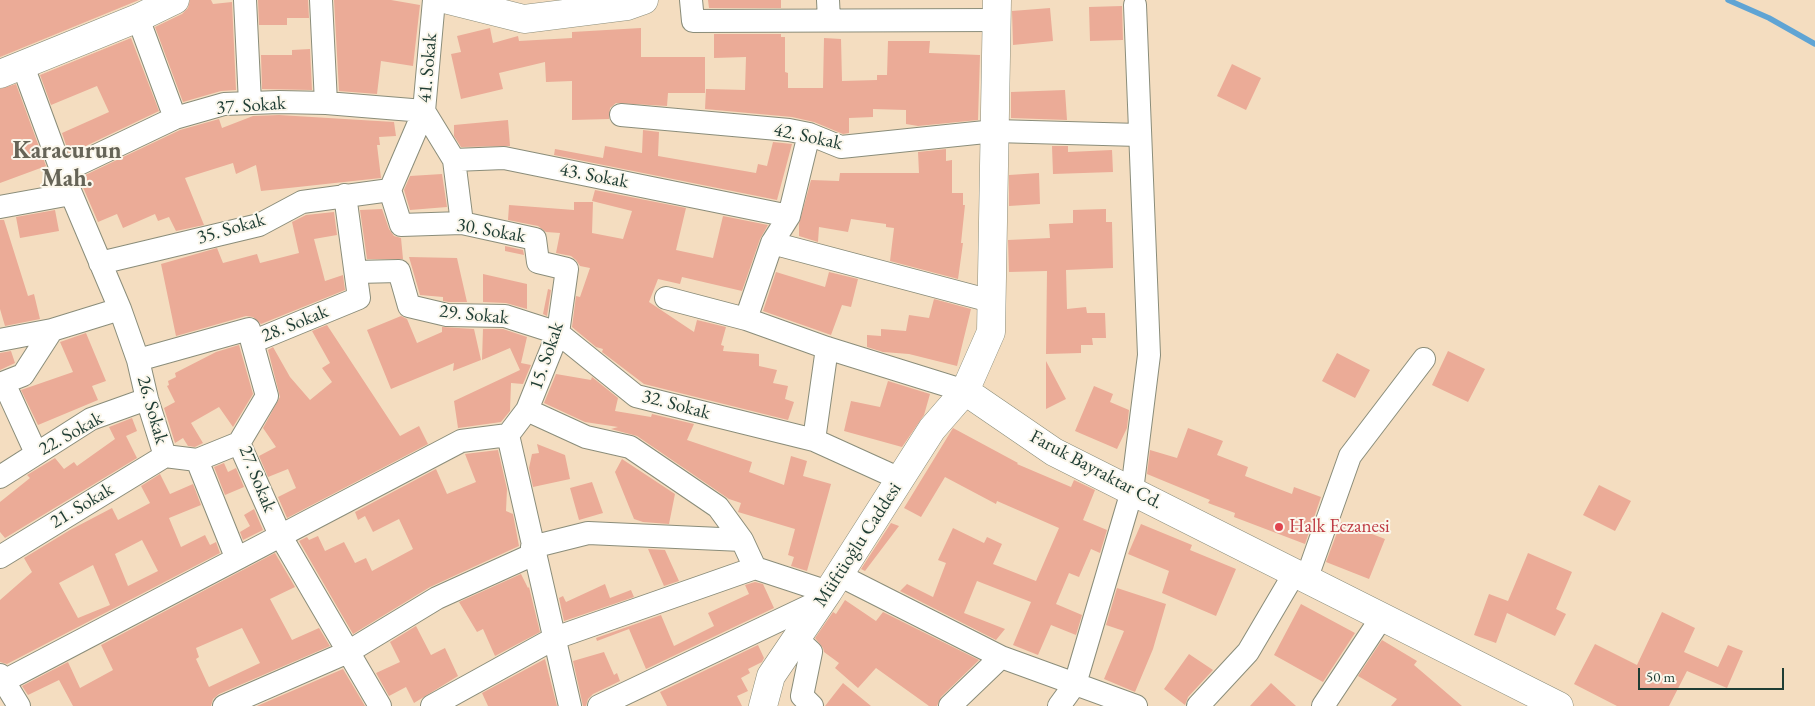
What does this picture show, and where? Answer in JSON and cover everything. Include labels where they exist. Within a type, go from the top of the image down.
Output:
[{"type":"street","points":[[12,70],[138,18],[175,0]]},
{"type":"street","points":[[245,0],[250,103]]},
{"type":"street","points":[[321,0],[326,103]]},
{"type":"street","name":"41. Sokak","points":[[390,190],[424,111],[434,0]]},
{"type":"street","points":[[448,0],[524,19],[627,6],[644,0]]},
{"type":"street","points":[[666,298],[746,319],[827,348],[965,392],[991,332],[997,10],[828,10],[693,21],[691,0]]},
{"type":"street","points":[[1059,706],[1075,684],[1132,491],[1149,355],[1135,6]]},
{"type":"street","points":[[138,18],[175,118]]},
{"type":"street","name":"26. Sokak","points":[[12,70],[62,172],[120,309],[138,360],[147,399],[165,456],[197,460]]},
{"type":"street","name":"37. Sokak","points":[[62,172],[175,118],[224,104],[326,103],[424,111]]},
{"type":"street","points":[[424,111],[454,160],[462,223]]},
{"type":"street","name":"42. Sokak","points":[[621,115],[809,134],[841,147],[995,132],[1139,135]]},
{"type":"street","points":[[746,319],[772,243],[789,216],[809,134]]},
{"type":"street","name":"43. Sokak","points":[[454,160],[504,158],[789,216]]},
{"type":"street","name":"35. Sokak","points":[[100,263],[259,225],[302,202],[390,190]]},
{"type":"street","name":"30. Sokak","points":[[390,190],[401,224],[462,223],[535,239],[538,262],[567,269]]},
{"type":"street","points":[[0,207],[71,194]]},
{"type":"street","name":"28. Sokak","points":[[138,360],[249,329],[252,342],[359,298],[344,195]]},
{"type":"street","points":[[772,243],[991,301]]},
{"type":"street","name":"15. Sokak","points":[[508,435],[528,410],[558,333],[567,269]]},
{"type":"street","name":"29. Sokak","points":[[356,272],[399,270],[409,306],[447,315],[505,316],[558,333]]},
{"type":"street","points":[[0,340],[52,330],[120,309]]},
{"type":"street","points":[[36,453],[2,383],[23,375],[52,330]]},
{"type":"street","name":"32. Sokak","points":[[558,333],[636,396],[814,440],[900,479]]},
{"type":"street","name":"27. Sokak","points":[[252,342],[267,396],[239,443],[280,535],[380,706]]},
{"type":"street","points":[[814,440],[827,348]]},
{"type":"street","points":[[1198,706],[1248,652],[1300,577],[1350,456],[1424,359]]},
{"type":"street","name":"Faruk Bayraktar Cd.","points":[[965,392],[1054,452],[1559,706]]},
{"type":"street","name":"Müftüoğlu Caddesi","points":[[763,706],[770,676],[830,589],[932,429],[965,392]]},
{"type":"street","name":"22. Sokak","points":[[0,477],[91,419],[147,399]]},
{"type":"street","points":[[528,410],[586,437],[630,447],[718,507],[742,540],[755,568]]},
{"type":"street","points":[[19,706],[1,679],[461,441],[508,435],[570,706]]},
{"type":"street","points":[[236,557],[197,460],[239,443]]},
{"type":"street","name":"21. Sokak","points":[[0,557],[165,456]]},
{"type":"street","points":[[224,706],[348,652],[437,598],[533,551],[588,533],[742,540]]},
{"type":"street","points":[[432,706],[555,638],[755,568],[830,589],[1001,657],[1136,706]]},
{"type":"street","points":[[599,706],[830,589]]},
{"type":"street","points":[[1323,706],[1382,617]]},
{"type":"street","points":[[796,639],[811,652],[802,696],[812,706]]},
{"type":"street","points":[[950,706],[1001,657]]},
{"type":"building","points":[[0,0],[139,0],[0,57]]},
{"type":"building","points":[[190,0],[211,0],[213,4],[232,2],[236,90],[221,91],[183,102],[155,27],[182,14],[188,8]]},
{"type":"building","points":[[258,0],[308,0],[309,18],[287,18],[287,25],[259,25]]},
{"type":"building","points":[[334,0],[391,0],[420,5],[413,66],[381,61],[377,94],[339,91]]},
{"type":"building","points":[[708,0],[781,0],[781,8],[709,8]]},
{"type":"building","points":[[1122,6],[1123,40],[1090,41],[1089,7]]},
{"type":"building","points":[[1050,8],[1053,41],[1013,45],[1012,11]]},
{"type":"building","points":[[490,28],[493,43],[518,36],[519,41],[572,38],[572,32],[641,28],[641,57],[705,57],[705,93],[668,93],[667,106],[616,103],[610,108],[609,119],[572,120],[572,81],[546,82],[545,62],[499,73],[503,89],[461,99],[451,54],[461,52],[457,36]]},
{"type":"building","points":[[714,34],[781,34],[781,37],[785,37],[785,72],[788,73],[788,88],[823,88],[824,38],[841,39],[842,81],[877,80],[877,75],[887,75],[888,41],[930,41],[929,53],[980,55],[978,120],[918,126],[906,124],[906,110],[873,109],[873,117],[849,118],[849,133],[843,134],[814,122],[792,117],[705,109],[706,89],[745,90],[746,57],[714,58]]},
{"type":"building","points":[[131,38],[159,111],[69,154],[62,133],[109,112],[97,86],[51,105],[40,75]]},
{"type":"building","points":[[310,49],[312,90],[262,89],[261,55],[292,55],[292,50]]},
{"type":"building","points":[[1232,64],[1261,78],[1246,110],[1217,96]]},
{"type":"building","points":[[16,84],[46,166],[0,183],[0,89]]},
{"type":"building","points":[[1065,90],[1067,120],[1011,118],[1011,92]]},
{"type":"building","points":[[279,115],[394,122],[396,136],[379,137],[380,145],[377,145],[381,178],[261,191],[256,165],[236,174],[233,163],[185,178],[204,225],[176,231],[169,217],[158,221],[155,214],[123,228],[117,214],[98,222],[79,178],[180,130],[219,119],[222,128],[253,116]]},
{"type":"building","points":[[508,120],[510,146],[461,147],[454,136],[454,125]]},
{"type":"building","points":[[643,130],[659,132],[658,156],[756,173],[758,164],[767,166],[773,142],[792,144],[777,200],[554,155],[555,149],[603,158],[605,146],[642,153]]},
{"type":"building","points":[[1052,146],[1068,146],[1068,152],[1112,150],[1113,172],[1053,174]]},
{"type":"building","points":[[946,149],[946,161],[952,160],[952,193],[963,193],[963,205],[965,205],[961,243],[963,243],[958,279],[890,261],[894,228],[886,227],[886,224],[851,219],[848,232],[819,227],[818,242],[799,236],[799,224],[811,180],[839,181],[840,173],[919,173],[918,152]]},
{"type":"building","points":[[1039,173],[1040,204],[1009,206],[1009,175]]},
{"type":"building","points":[[442,174],[447,207],[410,210],[404,190],[410,176]]},
{"type":"building","points":[[595,190],[686,208],[676,250],[713,258],[723,216],[768,225],[760,239],[742,291],[682,277],[680,284],[658,279],[649,302],[694,332],[697,320],[726,327],[721,345],[724,346],[723,351],[759,354],[759,366],[777,370],[773,383],[788,386],[785,399],[794,402],[788,420],[644,384],[602,352],[603,349],[596,347],[572,327],[576,296],[580,297],[590,268],[580,266],[571,256],[556,253],[560,233],[546,232],[538,226],[508,220],[509,205],[574,210],[574,202],[593,202],[592,233],[623,239],[632,211],[592,201]]},
{"type":"building","points":[[382,209],[389,229],[394,236],[401,238],[403,259],[367,259],[360,210]]},
{"type":"building","points":[[1106,209],[1106,222],[1112,222],[1113,268],[1066,270],[1067,309],[1086,307],[1087,313],[1105,313],[1106,338],[1092,338],[1093,345],[1081,345],[1081,353],[1046,354],[1047,271],[1009,272],[1008,240],[1050,238],[1049,224],[1073,223],[1073,210]]},
{"type":"building","points":[[55,210],[59,231],[20,238],[16,217]]},
{"type":"building","points":[[334,212],[337,235],[314,239],[325,281],[343,275],[345,290],[261,324],[253,317],[246,316],[176,336],[161,264],[217,248],[223,263],[257,254],[260,263],[299,253],[292,222],[306,215]]},
{"type":"building","points":[[0,220],[4,220],[28,296],[34,294],[40,319],[5,326],[0,309]]},
{"type":"building","points":[[505,246],[523,250],[524,255],[505,251]]},
{"type":"building","points":[[409,257],[457,258],[467,302],[449,302],[443,301],[443,297],[420,295]]},
{"type":"building","points":[[776,272],[825,287],[829,272],[858,279],[851,307],[842,305],[831,335],[763,311]]},
{"type":"building","points":[[483,274],[527,284],[527,309],[506,303],[483,302]]},
{"type":"building","points":[[548,289],[551,290],[547,316],[543,314]]},
{"type":"building","points":[[934,299],[971,309],[957,366],[909,354],[883,352],[867,347],[867,335],[881,336],[881,329],[906,331],[909,315],[929,318]]},
{"type":"building","points":[[401,316],[407,319],[417,343],[442,332],[442,327],[474,329],[481,360],[453,371],[454,363],[391,389],[367,330]]},
{"type":"building","points":[[327,325],[400,436],[419,426],[428,444],[287,518],[278,497],[296,488],[288,469],[268,477],[259,456],[276,447],[263,428],[280,397],[268,350],[273,347],[290,377],[310,400],[332,382],[322,368],[330,363],[312,331]]},
{"type":"building","points":[[483,329],[503,329],[527,337],[521,363],[531,365],[523,384],[511,383],[510,411],[501,422],[458,428],[454,401],[520,370],[510,348],[482,360]]},
{"type":"building","points":[[86,333],[106,381],[92,386],[98,400],[38,425],[21,390],[73,372],[60,342]]},
{"type":"building","points":[[239,345],[253,394],[233,427],[219,407],[191,423],[203,443],[195,447],[188,446],[183,438],[175,443],[164,408],[175,402],[167,386],[169,385],[168,381],[176,377],[175,373],[216,352]]},
{"type":"building","points":[[11,351],[15,363],[0,370],[0,353]]},
{"type":"building","points":[[1448,351],[1485,369],[1468,402],[1432,385]]},
{"type":"building","points":[[1337,353],[1370,370],[1355,398],[1322,381]]},
{"type":"building","points":[[1046,361],[1066,399],[1046,409]]},
{"type":"building","points":[[556,374],[591,380],[592,377],[618,398],[615,411],[651,417],[652,414],[694,424],[687,440],[752,462],[749,472],[784,485],[791,456],[807,461],[803,476],[831,484],[807,571],[791,566],[794,557],[788,555],[795,529],[738,512],[741,503],[729,499],[637,436],[611,429],[618,427],[585,422],[544,403]]},
{"type":"building","points":[[888,381],[930,394],[924,415],[902,447],[844,431],[851,401],[880,407]]},
{"type":"building","points":[[1094,386],[1113,394],[1110,402],[1129,410],[1127,428],[1117,449],[1075,431]]},
{"type":"building","points":[[132,418],[137,431],[126,436],[137,458],[5,538],[0,532],[0,502],[30,478],[27,475],[55,458],[64,469],[74,462],[77,466],[115,439],[109,427]]},
{"type":"building","points":[[953,428],[1017,464],[1071,487],[1074,480],[1095,490],[1083,520],[1107,530],[1100,553],[1091,549],[1079,577],[1069,573],[1056,604],[1082,615],[1076,635],[1051,625],[1038,655],[1013,645],[1031,602],[977,581],[964,613],[1005,629],[996,640],[900,591],[907,584],[933,597],[946,563],[938,560],[953,528],[984,543],[987,537],[1002,544],[993,564],[1036,581],[1059,528],[997,501],[996,504],[945,477],[921,517],[904,508]]},
{"type":"building","points":[[1188,428],[1223,441],[1217,455],[1248,467],[1245,476],[1292,494],[1294,487],[1321,497],[1305,544],[1234,517],[1235,513],[1208,503],[1210,500],[1147,474],[1150,450],[1177,458]]},
{"type":"building","points":[[537,444],[565,455],[570,479],[533,487],[529,468],[532,454],[539,453]]},
{"type":"building","points":[[498,450],[507,489],[506,511],[513,514],[519,546],[430,587],[353,634],[299,541],[307,537],[309,540],[318,536],[325,551],[344,542],[355,563],[366,558],[372,571],[413,549],[399,519],[373,532],[365,516],[358,520],[355,512],[436,469],[447,494],[476,482],[465,454]]},
{"type":"building","points":[[622,459],[675,494],[669,524],[643,522],[634,519],[615,472]]},
{"type":"building","points":[[224,463],[228,472],[236,468],[244,487],[225,495],[214,467]]},
{"type":"building","points":[[160,474],[170,494],[193,484],[201,505],[169,518],[181,547],[205,535],[210,545],[216,542],[220,553],[7,664],[0,662],[0,600],[32,572],[24,558],[70,530],[112,508],[118,520],[150,503],[141,486]],"holes":[[[142,540],[158,571],[128,586],[115,554]],[[93,565],[110,605],[78,618],[59,583]]]},
{"type":"building","points":[[592,482],[603,513],[579,520],[570,488]]},
{"type":"building","points":[[1599,485],[1631,501],[1615,531],[1583,515]]},
{"type":"building","points":[[254,509],[263,530],[243,540],[240,532],[250,526],[244,515]]},
{"type":"building","points":[[1341,522],[1385,539],[1369,579],[1326,562]]},
{"type":"building","points":[[891,523],[899,526],[865,571],[861,569]]},
{"type":"building","points":[[1141,524],[1192,545],[1190,550],[1236,569],[1216,616],[1162,593],[1169,571],[1128,554]]},
{"type":"building","points":[[648,549],[665,550],[679,581],[664,586]]},
{"type":"building","points":[[275,553],[295,587],[270,599],[292,640],[319,628],[330,646],[219,694],[213,699],[211,706],[73,706],[59,680],[28,695],[22,686],[68,662],[80,688],[113,670],[101,645]],"holes":[[[242,628],[260,663],[209,687],[196,659],[199,657],[196,648]]]},
{"type":"building","points":[[1528,553],[1572,572],[1556,609],[1566,614],[1555,636],[1507,613],[1496,643],[1474,635],[1489,594],[1508,601]]},
{"type":"building","points":[[521,574],[529,587],[540,632],[495,656],[483,629],[477,632],[459,602]]},
{"type":"building","points":[[755,582],[763,584],[774,608],[646,669],[629,629],[597,641],[596,638],[661,615],[674,646],[714,626],[708,613],[749,594],[745,585]]},
{"type":"building","points":[[605,584],[610,598],[631,590],[634,597],[564,621],[559,598],[563,596],[566,602]]},
{"type":"building","points":[[1117,588],[1166,604],[1153,649],[1135,692],[1104,679],[1124,631],[1106,625]]},
{"type":"building","points":[[845,600],[876,621],[883,612],[979,660],[941,697],[937,706],[929,706],[876,668],[858,688],[835,668],[839,663],[824,652],[815,638],[833,612],[836,614]]},
{"type":"building","points":[[1301,604],[1355,633],[1323,682],[1274,655]]},
{"type":"building","points":[[1662,612],[1695,628],[1684,652],[1718,667],[1728,645],[1743,651],[1727,688],[1687,671],[1669,706],[1617,706],[1574,684],[1595,644],[1637,665]]},
{"type":"building","points":[[416,626],[431,655],[445,648],[458,676],[414,703],[406,687],[389,696],[376,673],[400,662],[390,642]]},
{"type":"building","points":[[1382,640],[1417,661],[1414,665],[1462,706],[1391,706],[1397,699],[1358,676]]},
{"type":"building","points":[[758,645],[764,658],[762,662],[748,669],[750,673],[741,678],[748,691],[737,696],[742,706],[667,706],[660,692]]},
{"type":"building","points":[[604,652],[614,675],[617,673],[620,681],[593,694],[588,699],[586,706],[583,706],[573,661]]},
{"type":"building","points":[[1189,654],[1213,670],[1188,697],[1185,705],[1164,689]]},
{"type":"building","points":[[545,659],[557,706],[488,706],[482,693]]},
{"type":"building","points":[[343,669],[365,706],[257,706]]},
{"type":"building","points":[[843,683],[871,706],[825,706]]},
{"type":"building","points":[[1271,683],[1296,706],[1250,706]]},
{"type":"waterway","points":[[1728,0],[1769,18],[1815,44]]},
{"type":"place","name":"Halk Eczanesi","points":[[1279,527]]},
{"type":"district","name":"Karacurun Mah.","points":[[67,165]]}]
